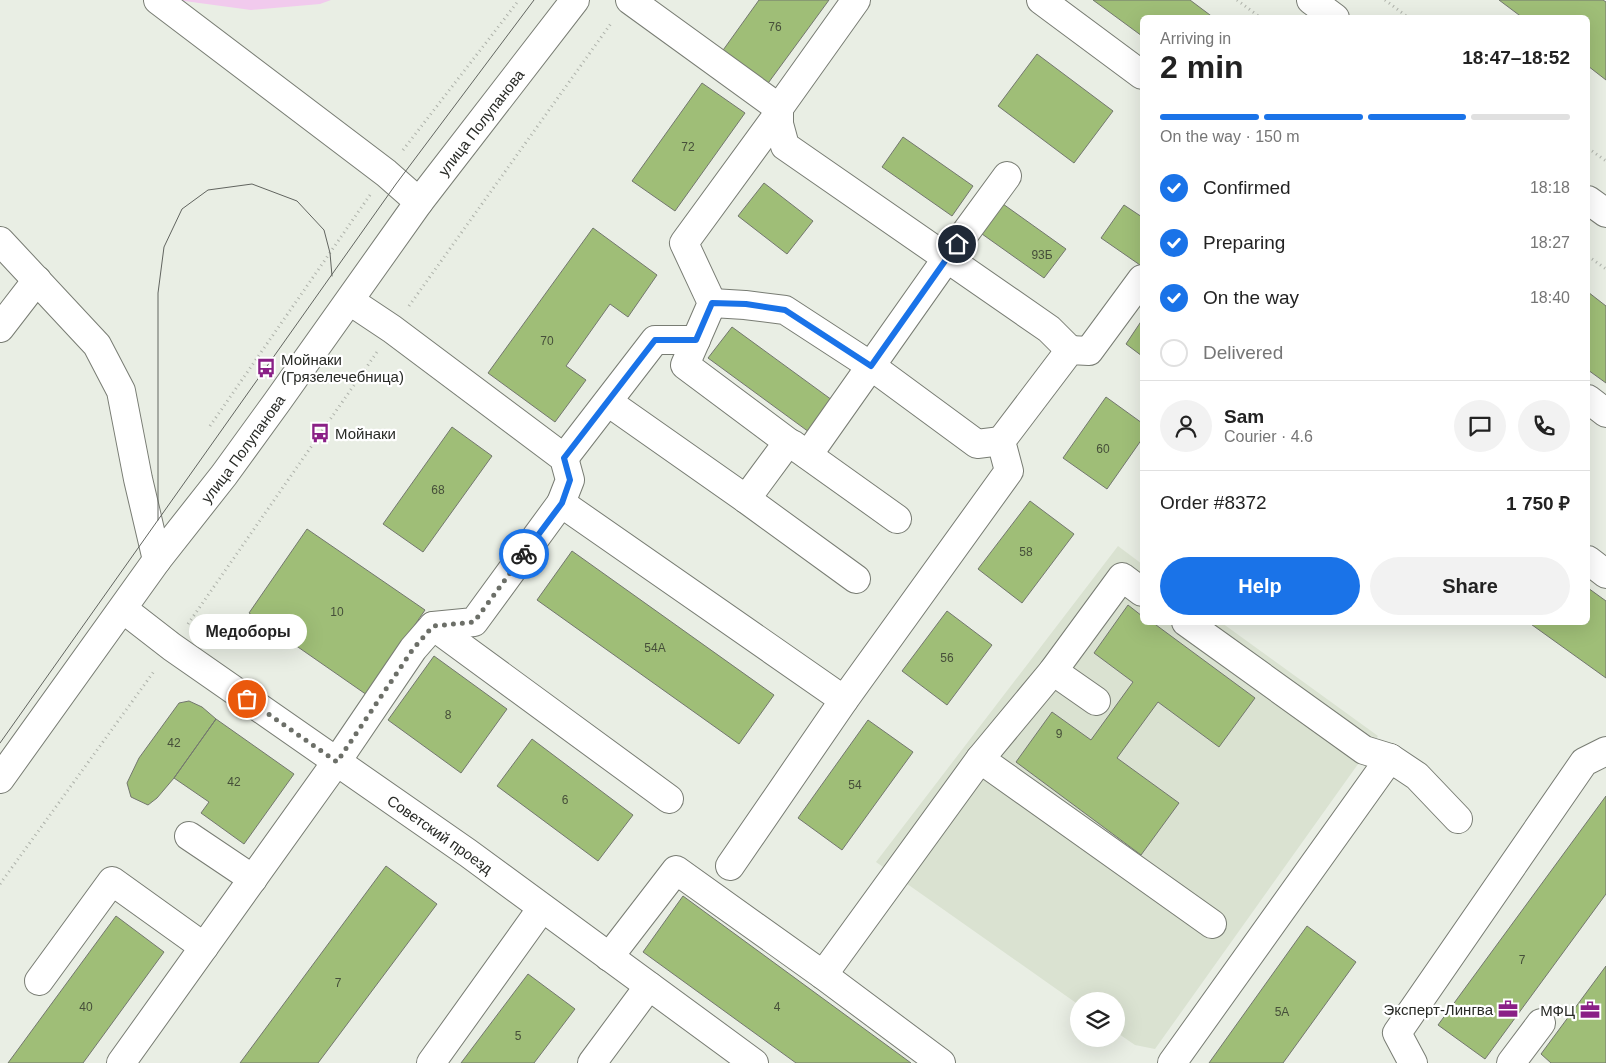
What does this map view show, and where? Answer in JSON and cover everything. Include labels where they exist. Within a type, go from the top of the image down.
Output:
[{"type":"street","points":[[158,0],[386,173],[419,202]]},
{"type":"street","name":"улица Полупанова","points":[[0,778],[157,560],[224,475],[419,202],[575,0]]},
{"type":"street","points":[[856,0],[684,243],[712,303],[685,365],[798,449],[897,519]]},
{"type":"street","points":[[1040,0],[1140,74]]},
{"type":"street","points":[[1311,0],[1331,15]]},
{"type":"street","points":[[623,8],[779,110]]},
{"type":"street","points":[[779,110],[779,124],[784,146],[1049,329],[1070,350],[1089,351],[1140,282]]},
{"type":"street","points":[[746,499],[798,449],[871,366],[1007,176]]},
{"type":"street","points":[[0,241],[97,345],[121,391],[138,479],[157,560]]},
{"type":"street","points":[[0,328],[37,280]]},
{"type":"street","points":[[120,1063],[337,762],[413,649],[433,626],[474,622],[562,503],[570,480],[564,458],[392,329],[350,301]]},
{"type":"street","points":[[712,303],[746,304],[785,310],[871,366],[977,444],[1002,441],[1070,350]]},
{"type":"street","points":[[564,458],[655,340],[696,340]]},
{"type":"street","points":[[1590,401],[1606,413]]},
{"type":"street","points":[[608,402],[856,579]]},
{"type":"street","points":[[730,866],[844,700],[1010,471],[1002,441]]},
{"type":"street","points":[[562,503],[844,700]]},
{"type":"street","points":[[1590,562],[1606,574]]},
{"type":"street","points":[[823,975],[980,759],[1053,671],[1122,577],[1140,590]]},
{"type":"street","name":"Советский проезд","points":[[123,609],[172,647],[468,853],[754,1063]]},
{"type":"street","points":[[1190,625],[1364,750],[1390,758],[1417,776],[1458,819]]},
{"type":"street","points":[[433,626],[669,799]]},
{"type":"street","points":[[1053,671],[1096,701]]},
{"type":"street","points":[[1412,1063],[1397,1033],[1584,762],[1606,751]]},
{"type":"street","points":[[1172,1063],[1390,758]]},
{"type":"street","points":[[980,759],[1212,924]]},
{"type":"street","points":[[189,836],[253,879]]},
{"type":"street","points":[[610,957],[676,870],[823,975],[941,1063]]},
{"type":"street","points":[[40,981],[112,880],[204,947]]},
{"type":"street","points":[[431,1063],[542,908]]},
{"type":"street","points":[[592,1063],[649,986]]},
{"type":"street","points":[[1511,1063],[1541,1023]]},
{"type":"path","points":[[210,426],[386,173],[519,0]]},
{"type":"path","points":[[1237,0],[1257,15]]},
{"type":"path","points":[[1385,0],[1405,15]]},
{"type":"path","points":[[0,884],[172,647],[392,329],[623,8]]},
{"type":"path","points":[[1590,149],[1606,161]]},
{"type":"path","points":[[1590,258],[1606,270]]},
{"type":"shaded area","points":[[177,0],[331,0],[320,4],[251,10]]},
{"type":"shaded area","points":[[1118,546],[1140,562],[1140,625],[1225,625],[1378,736],[1155,1049],[1135,1045],[1125,1038],[1125,992],[1070,992],[1070,999],[876,862]]},
{"type":"building","points":[[759,0],[829,0],[766,86],[721,53]]},
{"type":"building","points":[[1093,0],[1190,0],[1210,15],[1140,15],[1140,35]]},
{"type":"building","points":[[1499,0],[1603,0],[1606,2],[1606,80],[1590,68],[1590,15],[1519,15]]},
{"type":"building","points":[[1037,54],[1113,111],[1074,163],[998,106]]},
{"type":"building","points":[[702,83],[745,113],[675,211],[632,181]]},
{"type":"building","points":[[903,137],[973,186],[952,216],[882,167]]},
{"type":"building","points":[[764,183],[813,221],[787,254],[738,216]]},
{"type":"building","points":[[996,199],[1066,249],[1044,278],[975,229]]},
{"type":"building","points":[[1124,205],[1140,216],[1140,265],[1101,238]]},
{"type":"building","points":[[593,228],[657,275],[628,317],[610,304],[566,366],[586,380],[555,422],[488,373]]},
{"type":"building","points":[[1590,294],[1606,306],[1606,383],[1590,371]]},
{"type":"building","points":[[1140,323],[1140,354],[1126,344]]},
{"type":"building","points":[[732,327],[832,400],[809,432],[708,358]]},
{"type":"building","points":[[1106,397],[1140,422],[1140,442],[1107,489],[1063,458]]},
{"type":"building","points":[[452,427],[492,456],[423,552],[383,524]]},
{"type":"building","points":[[1030,501],[1074,534],[1022,603],[978,569]]},
{"type":"building","points":[[307,529],[425,610],[367,695],[249,613]]},
{"type":"building","points":[[572,551],[774,695],[739,744],[537,600]]},
{"type":"building","points":[[1590,589],[1606,601],[1606,678],[1532,625],[1590,625]]},
{"type":"building","points":[[1128,605],[1140,614],[1140,625],[1156,625],[1255,698],[1219,747],[1158,702],[1117,758],[1179,803],[1141,855],[1016,762],[1052,712],[1091,740],[1133,682],[1094,653]]},
{"type":"building","points":[[947,611],[992,645],[947,705],[902,671]]},
{"type":"building","points":[[434,656],[507,709],[461,773],[388,720]]},
{"type":"building","points":[[189,701],[202,707],[216,719],[174,778],[157,798],[148,805],[131,797],[127,783],[139,758],[179,703]]},
{"type":"building","points":[[216,719],[294,774],[244,844],[201,813],[209,802],[174,778]]},
{"type":"building","points":[[868,720],[913,752],[842,850],[798,818]]},
{"type":"building","points":[[532,739],[633,815],[598,861],[497,786]]},
{"type":"building","points":[[1606,796],[1606,894],[1485,1059],[1438,1025]]},
{"type":"building","points":[[386,866],[437,904],[318,1063],[240,1063]]},
{"type":"building","points":[[683,896],[911,1063],[796,1063],[643,952]]},
{"type":"building","points":[[116,916],[164,952],[83,1063],[8,1063]]},
{"type":"building","points":[[1307,926],[1356,962],[1283,1063],[1209,1063]]},
{"type":"building","name":"МФЦ","points":[[1606,966],[1606,1063],[1551,1063],[1541,1054]]},
{"type":"building","points":[[528,974],[575,1009],[534,1063],[461,1063]]},
{"type":"tram line","points":[[0,743],[396,184],[534,0]]},
{"type":"tram line","points":[[158,520],[158,293],[164,247],[182,209],[208,190],[252,184],[297,201],[324,230],[330,253],[332,276]]},
{"type":"way so far","points":[[247,699],[337,762],[413,649],[433,626],[474,622],[524,554]]},
{"type":"place","name":"Мойнаки (Грязелечебница)","points":[[266,368]]},
{"type":"place","name":"Мойнаки","points":[[320,433]]},
{"type":"place","name":"Медоборы","points":[[247,699]]},
{"type":"place","name":"Эксперт-Лингва","points":[[1508,1009]]},
{"type":"place","name":"МФЦ","points":[[1590,1010]]},
{"type":"route","points":[[524,554],[562,503],[570,480],[564,458],[655,340],[696,340],[712,303],[746,304],[785,310],[871,366],[957,244]]}]
